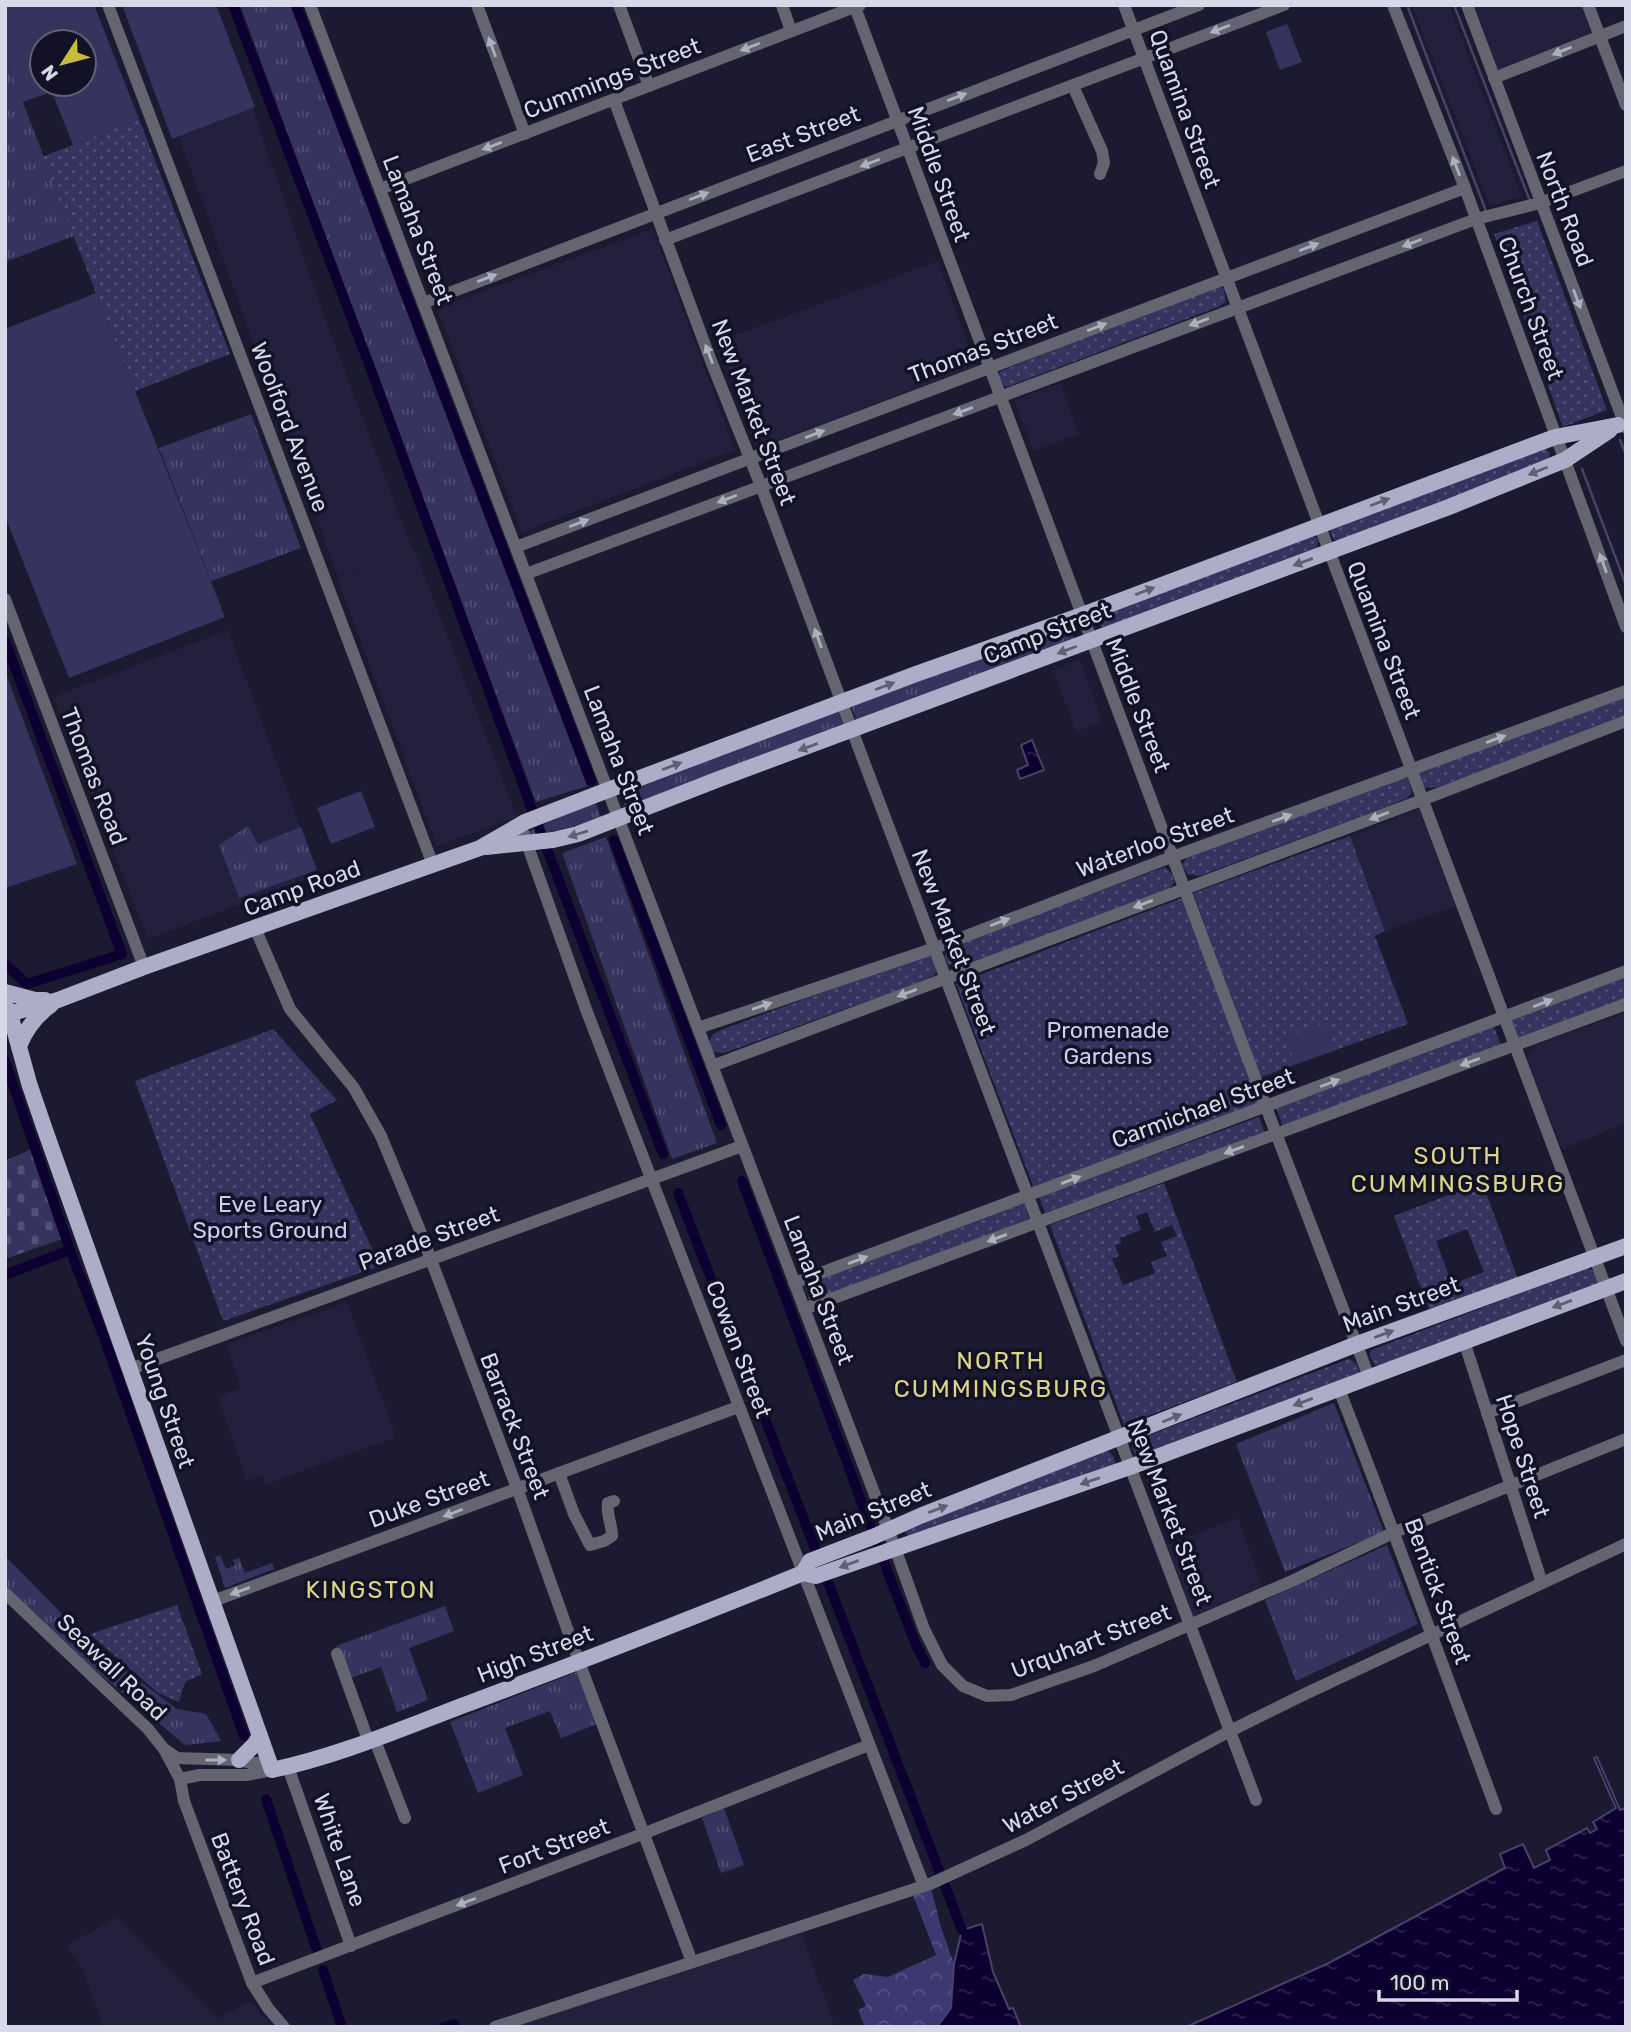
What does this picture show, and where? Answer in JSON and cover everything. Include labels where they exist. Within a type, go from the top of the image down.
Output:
[{"type":"main road","name":"Camp Street","points":[[599,794],[1555,437],[1623,425]]},
{"type":"main road","name":"Camp Street","points":[[480,848],[553,840],[611,822],[719,779],[1449,507],[1565,460],[1623,425]]},
{"type":"main road","name":"Camp Road","points":[[6,1014],[58,1000],[255,928],[430,857],[480,848],[523,823],[599,794]]},
{"type":"main road","points":[[5,992],[35,1000],[58,1000]]},
{"type":"main road","points":[[19,1046],[30,1024],[58,1000]]},
{"type":"main road","name":"Young Street","points":[[6,1014],[260,1736],[278,1767]]},
{"type":"main road","name":"Main Street","points":[[810,1570],[881,1533],[1357,1344],[1626,1246]]},
{"type":"main road","name":"Main Street","points":[[810,1570],[889,1550],[1130,1467],[1626,1281]]},
{"type":"main road","name":"High Street","points":[[278,1767],[306,1763],[579,1662],[810,1570]]},
{"type":"main road","points":[[239,1760],[260,1736]]},
{"type":"street","name":"Woolford Avenue","points":[[108,5],[430,857]]},
{"type":"street","name":"Lamaha Street","points":[[310,5],[526,574],[599,794],[698,1028],[804,1309],[881,1533]]},
{"type":"street","points":[[477,5],[525,134]]},
{"type":"street","points":[[619,5],[649,86]]},
{"type":"street","points":[[782,5],[791,31]]},
{"type":"street","name":"Quamina Street","points":[[1124,5],[1626,1340]]},
{"type":"street","name":"East Street","points":[[423,303],[1199,5]]},
{"type":"street","points":[[665,240],[1284,5]]},
{"type":"street","name":"Church Street","points":[[1393,5],[1465,188],[1626,627]]},
{"type":"street","name":"North Road","points":[[1467,5],[1623,425]]},
{"type":"street","points":[[1588,5],[1626,105]]},
{"type":"street","name":"Cummings Street","points":[[380,190],[857,6]]},
{"type":"street","name":"Middle Street","points":[[857,6],[907,149],[1369,1377]]},
{"type":"street","points":[[1494,78],[1626,26]]},
{"type":"street","points":[[1073,86],[1102,151],[1104,163],[1100,174]]},
{"type":"street","name":"New Market Street","points":[[614,100],[1256,1800]]},
{"type":"street","points":[[526,574],[1476,219],[1540,203],[1626,171]]},
{"type":"street","name":"Thomas Street","points":[[516,547],[1465,188]]},
{"type":"street","name":"Thomas Road","points":[[5,599],[144,967]]},
{"type":"street","name":"Waterloo Street","points":[[698,1028],[935,948],[1172,857],[1626,691]]},
{"type":"street","points":[[712,1066],[1626,721]]},
{"type":"street","name":"Cowan Street","points":[[523,823],[587,1012],[738,1406],[810,1570],[869,1745],[927,1885]]},
{"type":"street","name":"Barrack Street","points":[[255,928],[290,1009],[354,1088],[368,1109],[385,1145],[431,1259],[692,1962]]},
{"type":"street","name":"Carmichael Street","points":[[794,1283],[1626,971]]},
{"type":"street","points":[[804,1309],[1626,1004]]},
{"type":"street","name":"Parade Street","points":[[130,1368],[742,1146]]},
{"type":"street","name":"Hope Street","points":[[1464,1341],[1542,1583]]},
{"type":"street","points":[[1487,1413],[1626,1360]]},
{"type":"street","name":"Bentick Street","points":[[1339,1389],[1395,1532],[1496,1809]]},
{"type":"street","name":"Duke Street","points":[[213,1601],[738,1406]]},
{"type":"street","name":"Urquhart Street","points":[[881,1533],[942,1665],[963,1686],[987,1696],[1011,1695],[1190,1625],[1395,1532],[1626,1439]]},
{"type":"street","points":[[559,1473],[574,1514],[590,1545],[612,1536],[607,1510],[608,1503],[614,1501]]},
{"type":"street","name":"Water Street","points":[[495,2027],[927,1885],[1026,1840],[1230,1731],[1626,1544]]},
{"type":"street","name":"Seawall Road","points":[[5,1593],[148,1729],[164,1749],[180,1779]]},
{"type":"street","points":[[337,1654],[405,1818]]},
{"type":"street","name":"Fort Street","points":[[253,1983],[869,1745]]},
{"type":"street","name":"High Street","points":[[164,1749],[177,1758],[239,1760],[278,1767]]},
{"type":"street","name":"High Street","points":[[180,1779],[200,1775],[247,1775],[278,1767]]},
{"type":"street","name":"White Lane","points":[[278,1767],[351,1946]]},
{"type":"street","name":"Battery Road","points":[[180,1779],[184,1801],[253,1983],[268,2008],[284,2027]]},
{"type":"shaded area","points":[[1412,5],[1449,5],[1522,197],[1490,206]]},
{"type":"shaded area","points":[[1472,5],[1582,5],[1593,35],[1497,72]]},
{"type":"shaded area","points":[[252,107],[320,305],[517,817],[437,846],[337,578],[368,566],[338,576],[179,137]]},
{"type":"shaded area","points":[[653,229],[735,450],[522,532],[437,308]]},
{"type":"shaded area","points":[[938,261],[976,366],[757,448],[716,342]]},
{"type":"shaded area","points":[[1060,383],[1079,434],[1033,451],[1014,400]]},
{"type":"shaded area","points":[[228,630],[318,875],[148,939],[53,697]]},
{"type":"shaded area","points":[[1080,660],[1102,722],[1076,731],[1053,670]]},
{"type":"shaded area","points":[[1419,809],[1456,906],[1385,931],[1350,836]]},
{"type":"shaded area","points":[[1626,1012],[1626,1123],[1562,1149],[1526,1059],[1534,1046]]},
{"type":"shaded area","points":[[347,1302],[396,1437],[266,1484],[263,1475],[247,1481],[218,1397],[241,1388],[226,1344]]},
{"type":"shaded area","points":[[1238,1518],[1262,1587],[1193,1616],[1167,1545]]},
{"type":"shaded area","points":[[117,1917],[218,2018],[251,2002],[273,2027],[104,2027],[81,1966],[67,1946]]},
{"type":"shaded area","points":[[801,1932],[835,2027],[508,2027]]},
{"type":"green space","points":[[5,5],[94,5],[139,119],[73,145],[54,98],[98,98],[98,28],[28,28],[28,98],[35,98],[23,102],[5,55]]},
{"type":"green space","points":[[122,5],[216,5],[255,107],[172,139]]},
{"type":"green space","points":[[240,5],[290,5],[587,786],[536,802]]},
{"type":"green space","points":[[1287,24],[1302,62],[1280,70],[1266,32]]},
{"type":"green space","points":[[5,55],[74,236],[5,262]]},
{"type":"green space","points":[[139,119],[230,354],[135,391],[42,157]]},
{"type":"green space","points":[[1537,221],[1607,410],[1563,427],[1494,234]]},
{"type":"green space","points":[[1217,285],[1224,289],[1226,302],[1218,307],[1007,387],[1002,385],[998,375],[1001,371]]},
{"type":"green space","points":[[96,293],[225,617],[69,678],[5,516],[5,329]]},
{"type":"green space","points":[[251,414],[301,548],[211,581],[159,448]]},
{"type":"green space","points":[[1543,446],[1550,453],[1548,462],[1341,540],[1334,540],[1331,534],[1330,528]]},
{"type":"green space","points":[[1312,533],[1318,539],[1314,551],[1104,628],[1095,622],[1094,619]]},
{"type":"green space","points":[[1069,623],[1075,641],[858,724],[850,704]]},
{"type":"green space","points":[[5,671],[77,864],[5,888]]},
{"type":"green space","points":[[1626,696],[1626,716],[1438,787],[1421,788],[1419,773]]},
{"type":"green space","points":[[838,710],[844,728],[627,811],[619,790]]},
{"type":"green space","points":[[1403,776],[1408,778],[1412,792],[1407,798],[1383,808],[1199,876],[1187,874],[1182,865],[1187,857]]},
{"type":"green space","points":[[361,791],[375,827],[331,844],[317,808]]},
{"type":"green space","points":[[595,801],[602,820],[506,842]]},
{"type":"green space","points":[[248,826],[258,844],[301,827],[317,870],[239,898],[219,845]]},
{"type":"green space","points":[[1350,836],[1385,931],[1375,936],[1408,1024],[1261,1077],[1193,893]]},
{"type":"green space","points":[[606,837],[717,1143],[672,1159],[562,853]]},
{"type":"green space","points":[[1165,867],[1173,875],[1174,883],[1169,889],[961,967],[949,965],[944,957],[949,948],[957,944]]},
{"type":"green space","name":"Promenade Gardens","points":[[1182,898],[1260,1103],[1034,1188],[956,984]]},
{"type":"green space","points":[[929,953],[934,956],[938,970],[933,976],[909,986],[724,1053],[713,1052],[708,1043],[713,1034],[721,1030]]},
{"type":"green space","points":[[1626,975],[1626,1000],[1517,1040],[1509,1018]]},
{"type":"green space","points":[[1326,1023],[1336,1050],[1295,1064],[1286,1037]]},
{"type":"green space","points":[[1494,1026],[1501,1046],[1283,1127],[1276,1107]]},
{"type":"green space","name":"Eve Leary Sports Ground","points":[[273,1029],[337,1100],[310,1114],[380,1266],[223,1321],[135,1081]]},
{"type":"green space","points":[[1259,1117],[1265,1133],[1045,1213],[1039,1197]]},
{"type":"green space","points":[[32,1149],[62,1239],[5,1259],[5,1161]]},
{"type":"green space","points":[[1482,1182],[1518,1279],[1430,1312],[1394,1216]],"holes":[[[1467,1229],[1484,1272],[1452,1284],[1436,1241]]]},
{"type":"green space","points":[[1164,1183],[1237,1382],[1124,1425],[1050,1225]],"holes":[[[1147,1212],[1155,1232],[1172,1225],[1177,1236],[1161,1242],[1167,1256],[1151,1262],[1155,1273],[1123,1285],[1112,1259],[1119,1256],[1115,1245],[1121,1243],[1120,1238],[1141,1230],[1136,1216]]]},
{"type":"green space","points":[[1024,1203],[1029,1219],[810,1302],[804,1285]]},
{"type":"green space","points":[[1587,1268],[1597,1277],[1598,1282],[1594,1286],[1380,1365],[1375,1365],[1370,1357],[1370,1352],[1374,1349]]},
{"type":"green space","points":[[1349,1359],[1356,1364],[1359,1373],[1142,1456],[1136,1456],[1132,1448],[1132,1443],[1136,1440]]},
{"type":"green space","points":[[1334,1403],[1384,1532],[1285,1572],[1236,1444]]},
{"type":"green space","points":[[1105,1450],[1112,1455],[1115,1464],[910,1539],[904,1530]]},
{"type":"green space","points":[[1387,1545],[1418,1624],[1296,1681],[1265,1600]]},
{"type":"green space","points":[[220,1555],[226,1569],[235,1565],[233,1560],[239,1558],[245,1573],[272,1563],[274,1569],[225,1588],[215,1557]]},
{"type":"green space","points":[[5,1556],[98,1650],[177,1709],[206,1714],[221,1741],[185,1745],[60,1641],[5,1588]]},
{"type":"green space","points":[[177,1605],[202,1674],[185,1682],[179,1702],[158,1693],[90,1634]]},
{"type":"green space","points":[[445,1606],[454,1631],[409,1648],[428,1700],[397,1712],[381,1667],[348,1679],[336,1646]]},
{"type":"green space","points":[[576,1672],[597,1724],[561,1738],[550,1711],[505,1728],[523,1775],[478,1793],[450,1722]]},
{"type":"green space","points":[[724,1808],[744,1865],[721,1873],[702,1818]]},
{"type":"green space","points":[[930,1884],[954,1964],[951,2009],[937,2027],[865,2027],[858,2010],[866,2006],[853,1980],[864,1974],[888,1977],[936,1955],[911,1890]]},
{"type":"water","points":[[1032,740],[1044,770],[1020,779],[1017,770],[1028,765],[1021,745]]},
{"type":"water","points":[[1597,1757],[1620,1810],[1626,1808],[1626,2027],[1186,2027],[1329,1963],[1505,1868],[1500,1854],[1523,1844],[1534,1868],[1550,1860],[1546,1850],[1587,1828],[1590,1833],[1597,1829],[1593,1822],[1616,1808],[1594,1758]]},
{"type":"water","points":[[982,1924],[993,1972],[1009,2009],[1013,2008],[1021,2027],[937,2027],[951,2008],[954,1964],[962,1930]]},
{"type":"waterway","points":[[233,5],[663,1154]]},
{"type":"waterway","points":[[296,5],[591,781]]},
{"type":"waterway","points":[[1407,5],[1486,211]]},
{"type":"waterway","points":[[1454,5],[1530,201]]},
{"type":"waterway","points":[[1620,440],[1626,455]]},
{"type":"waterway","points":[[1582,469],[1626,585]]},
{"type":"waterway","points":[[5,641],[122,954],[27,984],[5,964]]},
{"type":"waterway","points":[[614,840],[721,1125]]},
{"type":"waterway","points":[[5,1061],[70,1250]]},
{"type":"waterway","points":[[742,1181],[891,1581],[925,1663]]},
{"type":"waterway","points":[[678,1193],[962,1930]]},
{"type":"waterway","points":[[5,1275],[70,1250],[104,1338],[244,1736]]},
{"type":"waterway","points":[[266,1799],[317,1951]]},
{"type":"waterway","points":[[323,1970],[342,2027]]},
{"type":"waterway","points":[[444,2027],[455,2026]]},
{"type":"district","name":"SOUTH CUMMINGSBURG","points":[[1458,1170]]},
{"type":"district","name":"NORTH CUMMINGSBURG","points":[[1001,1375]]},
{"type":"district","name":"KINGSTON","points":[[371,1590]]}]
